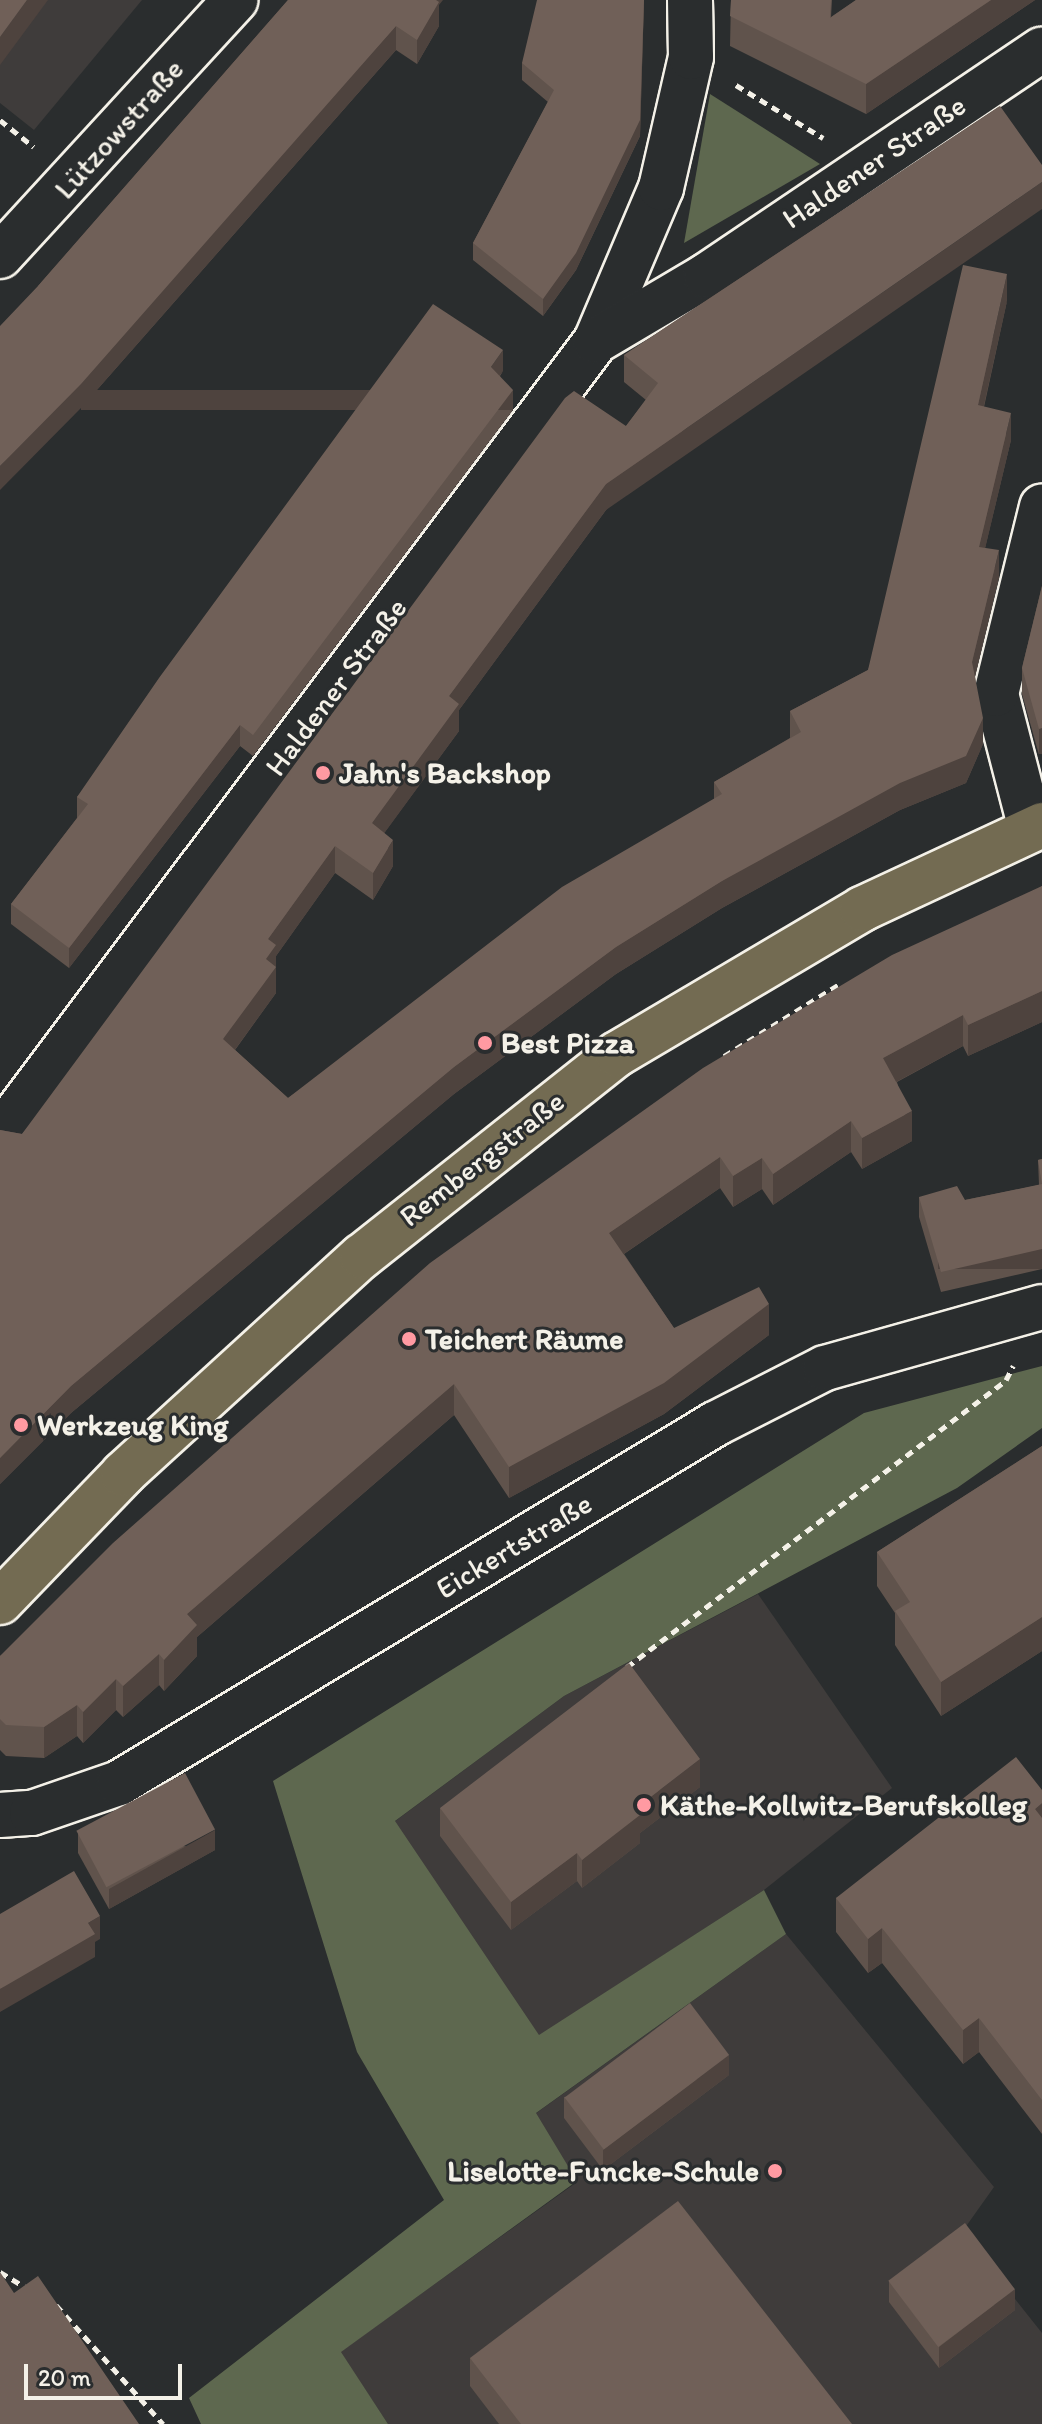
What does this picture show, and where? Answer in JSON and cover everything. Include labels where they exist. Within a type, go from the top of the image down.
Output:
[{"type":"main road","name":"Rembergstraße","points":[[0,1602],[123,1474],[480,1157],[617,1054],[862,909],[1036,827]]},
{"type":"street","name":"Lützowstraße","points":[[0,256],[235,0]]},
{"type":"street","points":[[596,341],[640,244],[661,188],[691,57],[690,0]]},
{"type":"street","name":"Haldener Straße","points":[[0,1135],[596,341],[706,276],[1042,49]]},
{"type":"street","points":[[640,244],[706,276]]},
{"type":"street","points":[[1036,827],[996,694],[1042,507]]},
{"type":"street","name":"Eickertstraße","points":[[0,1815],[32,1813],[119,1783],[715,1424],[825,1368],[1042,1307]]},
{"type":"path","points":[[691,57],[869,166]]},
{"type":"path","points":[[715,1062],[844,982]]},
{"type":"path","points":[[627,1667],[1006,1380],[1018,1356]]},
{"type":"path","points":[[0,2272],[66,2311],[163,2424]]},
{"type":"shaded area","points":[[0,0],[142,0],[34,130],[0,103]]},
{"type":"shaded area","name":"Käthe-Kollwitz-Berufskolleg","points":[[758,1594],[892,1788],[764,1890],[539,2036],[394,1822],[564,1696]]},
{"type":"shaded area","name":"Liselotte-Funcke-Schule","points":[[786,1934],[994,2187],[962,2232],[1042,2333],[1042,2424],[388,2424],[340,2352],[577,2182],[535,2114]]},
{"type":"green space","points":[[710,94],[820,164],[684,243]]},
{"type":"green space","points":[[1042,1366],[1042,1428],[957,1488],[564,1696],[395,1821],[539,2035],[764,1890],[786,1934],[536,2113],[577,2181],[341,2352],[388,2424],[201,2424],[189,2398],[444,2200],[357,2052],[273,1781],[864,1413]]},
{"type":"building","points":[[0,0],[27,0],[0,37]]},
{"type":"building","points":[[288,0],[439,2],[417,40],[396,26],[81,384],[0,466],[0,326]]},
{"type":"building","points":[[537,0],[644,0],[640,120],[576,253],[543,299],[473,243],[554,90],[522,63]]},
{"type":"building","points":[[731,0],[831,0],[830,18],[856,0],[991,0],[866,84],[730,16]]},
{"type":"building","points":[[1000,106],[1042,165],[1042,182],[606,484],[449,696],[459,704],[372,823],[393,840],[373,873],[335,846],[268,939],[276,945],[266,959],[276,967],[223,1039],[288,1098],[562,887],[722,794],[714,782],[801,732],[790,711],[868,670],[963,265],[1007,274],[978,405],[1011,413],[979,547],[999,550],[972,662],[983,718],[966,756],[900,783],[722,881],[616,947],[454,1067],[71,1386],[0,1458],[0,1130],[22,1134],[565,398],[574,391],[626,426],[658,383],[624,355]]},
{"type":"building","points":[[433,304],[503,350],[491,367],[513,390],[253,735],[240,725],[69,948],[11,904],[88,804],[77,797],[159,678]]},
{"type":"building","points":[[1042,586],[1042,728],[1039,729],[1022,668]]},
{"type":"building","points":[[1042,886],[1042,991],[968,1025],[963,1015],[883,1058],[912,1111],[862,1138],[851,1121],[773,1174],[762,1158],[733,1176],[720,1157],[609,1233],[674,1328],[759,1287],[769,1304],[664,1383],[509,1467],[454,1384],[187,1614],[197,1625],[164,1660],[159,1654],[123,1686],[116,1679],[83,1712],[77,1705],[44,1727],[6,1725],[0,1719],[0,1656],[113,1543],[430,1263],[703,1068],[892,955]]},
{"type":"building","points":[[1042,1159],[1042,1184],[1038,1160]]},
{"type":"building","points":[[1042,1184],[1042,1249],[941,1272],[919,1197],[957,1186],[965,1200]]},
{"type":"building","points":[[1042,1446],[1042,1617],[941,1682],[895,1611],[910,1602],[877,1552]]},
{"type":"building","points":[[629,1663],[700,1759],[635,1809],[640,1815],[582,1860],[577,1853],[511,1902],[440,1808]]},
{"type":"building","points":[[1016,1757],[1042,1790],[1042,1803],[1035,1809],[1042,1818],[1042,2100],[979,2018],[963,2030],[882,1928],[868,1939],[836,1898]]},
{"type":"building","points":[[185,1773],[215,1830],[106,1887],[76,1831]]},
{"type":"building","points":[[74,1871],[100,1916],[88,1923],[95,1934],[0,1989],[0,1914]]},
{"type":"building","points":[[690,2003],[729,2055],[604,2149],[565,2097]]},
{"type":"building","points":[[678,2201],[852,2424],[521,2424],[470,2358]]},
{"type":"building","points":[[965,2223],[1015,2289],[938,2347],[888,2281]]},
{"type":"building","points":[[0,2272],[14,2293],[38,2276],[139,2424],[0,2424]]},
{"type":"place","name":"Jahn's Backshop","points":[[323,773]]},
{"type":"place","name":"Best Pizza","points":[[485,1043]]},
{"type":"place","name":"Teichert Räume","points":[[409,1339]]},
{"type":"place","name":"Werkzeug King","points":[[21,1425]]},
{"type":"place","name":"Käthe-Kollwitz-Berufskolleg","points":[[644,1805]]},
{"type":"place","name":"Liselotte-Funcke-Schule","points":[[775,2171]]}]
